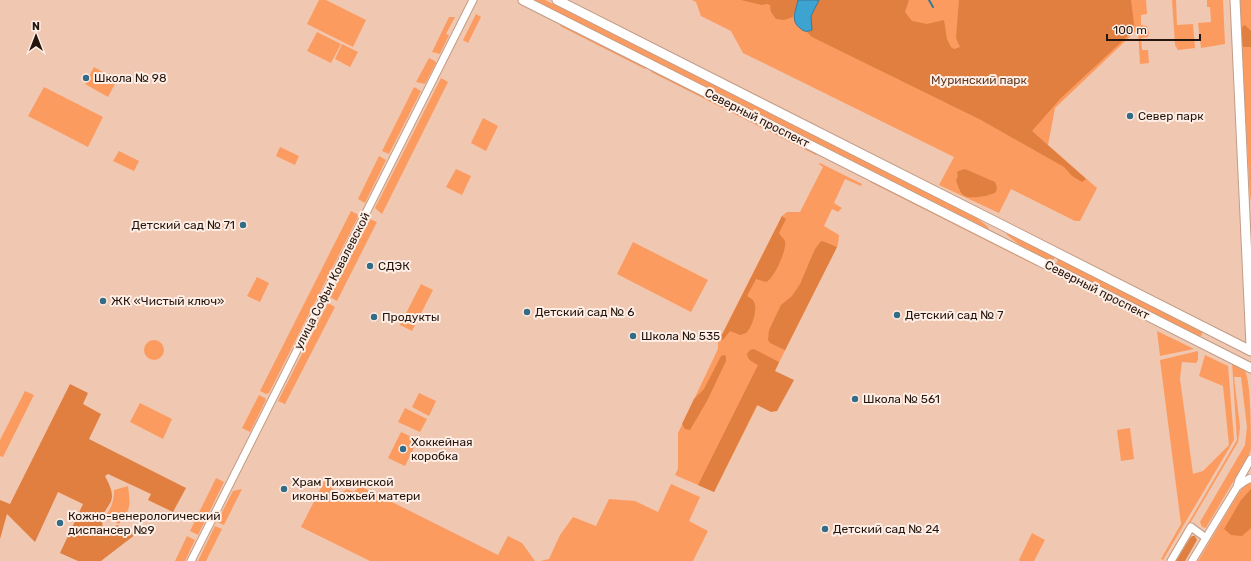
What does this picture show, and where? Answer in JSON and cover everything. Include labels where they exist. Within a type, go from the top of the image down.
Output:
[{"type":"main road","name":"Северный проспект","points":[[523,0],[1251,368]]},
{"type":"main road","name":"Северный проспект","points":[[557,0],[1251,351]]},
{"type":"main road","points":[[1234,0],[1251,346]]},
{"type":"main road","points":[[1244,197],[1251,205]]},
{"type":"main road","points":[[1246,225],[1251,216]]},
{"type":"main road","points":[[991,236],[998,223]]},
{"type":"main road","points":[[1203,343],[1210,330]]},
{"type":"street","name":"улица Софьи Ковалевской","points":[[191,561],[473,0]]},
{"type":"street","points":[[1192,561],[1237,487],[1239,480],[1251,459]]},
{"type":"street","points":[[1237,487],[1251,478]]},
{"type":"street","points":[[1171,561],[1191,527],[1206,538]]},
{"type":"green space","points":[[319,0],[326,0],[366,20],[353,47],[307,24]]},
{"type":"green space","points":[[533,0],[545,0],[973,215],[989,229],[988,229]]},
{"type":"green space","name":"Муринский парк","points":[[692,0],[1146,0],[1147,14],[1141,15],[1141,25],[1147,26],[1149,33],[1148,37],[1141,38],[1142,50],[1148,50],[1149,63],[1140,64],[1138,29],[1055,108],[1048,145],[1097,188],[1080,221],[1075,221],[1011,189],[999,213],[939,185],[954,157],[743,53],[731,31],[701,16],[696,2]]},
{"type":"green space","points":[[741,0],[798,0],[793,17],[784,20],[776,19],[771,12],[770,5],[762,5]]},
{"type":"green space","points":[[819,0],[909,0],[905,12],[912,21],[927,24],[944,20],[947,39],[951,47],[954,49],[960,47],[956,38],[959,0],[1131,0],[1134,24],[1130,34],[1061,98],[1032,131],[1086,179],[1082,182],[1072,176],[1064,167],[981,120],[812,37],[807,32],[812,30],[811,16]]},
{"type":"green space","points":[[1172,0],[1176,0],[1177,25],[1193,24],[1195,48],[1178,50],[1175,45]]},
{"type":"green space","points":[[1207,0],[1223,0],[1225,44],[1201,48],[1198,23],[1211,22],[1210,7],[1207,7]]},
{"type":"green space","points":[[1239,0],[1251,0],[1251,201],[1250,196]]},
{"type":"green space","points":[[476,14],[481,17],[468,43],[463,40]]},
{"type":"green space","points":[[449,17],[455,17],[446,34],[449,35],[440,54],[432,52]]},
{"type":"green space","points":[[561,25],[646,67],[645,69],[560,26]]},
{"type":"green space","points":[[1245,25],[1251,31],[1251,47],[1243,47],[1242,27]]},
{"type":"green space","points":[[317,32],[341,44],[331,63],[307,51]]},
{"type":"green space","points":[[342,44],[358,52],[350,67],[335,59]]},
{"type":"green space","points":[[429,58],[436,63],[425,84],[416,82]]},
{"type":"green space","points":[[94,67],[117,80],[108,97],[85,84]]},
{"type":"green space","points":[[652,70],[817,153],[816,155],[651,72]]},
{"type":"green space","points":[[441,78],[448,82],[382,214],[375,208]]},
{"type":"green space","points":[[44,87],[103,117],[88,147],[28,116]]},
{"type":"green space","points":[[414,87],[421,91],[389,154],[382,151]]},
{"type":"green space","points":[[483,118],[498,126],[486,151],[471,143]]},
{"type":"green space","points":[[280,147],[299,156],[295,165],[276,156]]},
{"type":"green space","points":[[119,151],[139,161],[134,171],[113,161]]},
{"type":"green space","points":[[379,156],[386,160],[365,203],[358,199]]},
{"type":"green space","points":[[820,163],[862,184],[861,186],[845,179],[834,203],[842,208],[838,212],[832,209],[824,226],[839,235],[838,245],[714,492],[675,475],[678,469],[678,433],[718,349],[718,342],[782,216],[787,212],[800,212],[823,167],[819,164]]},
{"type":"green space","points":[[456,169],[471,176],[462,195],[446,187]]},
{"type":"green space","points":[[965,169],[995,182],[997,187],[996,192],[980,197],[963,195],[956,180],[958,171]]},
{"type":"green space","points":[[871,180],[1038,264],[1037,266],[870,182]]},
{"type":"green space","points":[[351,211],[359,215],[269,393],[266,394],[260,391]]},
{"type":"green space","points":[[782,216],[786,219],[779,233],[785,241],[784,251],[773,276],[766,282],[756,279],[747,296],[753,300],[755,305],[754,318],[748,331],[745,334],[740,335],[730,331],[723,340],[720,339]]},
{"type":"green space","points":[[370,219],[377,222],[337,301],[330,297]]},
{"type":"green space","points":[[1007,233],[1055,257],[1052,262],[1021,246],[1007,235]]},
{"type":"green space","points":[[821,241],[837,247],[785,350],[770,343],[768,340],[769,330],[781,305],[792,296],[800,284],[815,249]]},
{"type":"green space","points":[[633,242],[708,280],[691,312],[617,274]]},
{"type":"green space","points":[[1058,258],[1202,331],[1202,335],[1199,337],[1096,286],[1056,264]]},
{"type":"green space","points":[[257,277],[269,283],[260,302],[247,296]]},
{"type":"green space","points":[[421,284],[433,290],[412,331],[400,325]]},
{"type":"green space","points":[[328,303],[335,307],[285,404],[278,401]]},
{"type":"green space","points":[[1157,331],[1194,349],[1160,356]]},
{"type":"green space","points":[[154,340],[161,343],[164,350],[161,357],[154,360],[147,357],[144,350],[147,343]]},
{"type":"green space","points":[[754,349],[779,362],[775,371],[794,380],[777,411],[771,412],[757,405],[714,492],[698,485],[758,365],[748,358],[747,354],[750,350]]},
{"type":"green space","points":[[1198,351],[1198,360],[1196,363],[1182,362],[1180,379],[1193,474],[1203,471],[1229,445],[1223,386],[1199,376],[1205,355],[1228,366],[1234,440],[1163,560],[1161,559],[1181,524],[1160,360]]},
{"type":"green space","points":[[721,356],[726,356],[726,361],[707,401],[690,430],[685,429],[682,424],[694,399],[704,389]]},
{"type":"green space","points":[[1232,362],[1245,371],[1247,377],[1250,408],[1251,449],[1249,455],[1206,528],[1202,527],[1200,522],[1245,445],[1247,427],[1241,377],[1234,377],[1240,427],[1238,442],[1169,559],[1166,561],[1237,440]]},
{"type":"green space","points":[[70,384],[88,393],[83,404],[101,414],[89,439],[186,488],[173,512],[148,500],[151,494],[108,474],[105,476],[111,488],[112,496],[102,519],[106,537],[117,525],[136,534],[101,561],[78,561],[60,553],[83,504],[58,492],[35,542],[7,514],[0,539],[0,500],[10,504]]},
{"type":"green space","points":[[25,391],[34,395],[3,457],[0,456],[0,440]]},
{"type":"green space","points":[[419,393],[436,401],[429,416],[412,407]]},
{"type":"green space","points":[[259,395],[266,400],[250,432],[242,428]]},
{"type":"green space","points":[[140,403],[172,419],[163,439],[130,422]]},
{"type":"green space","points":[[405,408],[427,419],[420,432],[398,422]]},
{"type":"green space","points":[[1130,428],[1134,459],[1121,461],[1117,430]]},
{"type":"green space","name":"Хоккейная коробка","points":[[401,432],[418,440],[405,466],[388,458]]},
{"type":"green space","points":[[216,478],[224,482],[198,535],[190,531]]},
{"type":"green space","points":[[326,478],[334,482],[332,489],[341,493],[347,489],[354,492],[360,486],[498,555],[508,536],[522,543],[535,561],[370,561],[301,527]]},
{"type":"green space","points":[[1251,480],[1251,561],[1198,561],[1238,494],[1246,483]]},
{"type":"green space","points":[[671,484],[700,497],[689,521],[708,531],[693,561],[540,561],[549,559],[560,535],[573,517],[596,526],[609,499],[635,501],[658,512]]},
{"type":"green space","points":[[128,486],[129,506],[126,514],[119,524],[105,517],[112,505],[114,490]]},
{"type":"green space","points":[[242,489],[224,525],[217,522],[233,491]]},
{"type":"green space","points":[[1251,489],[1251,528],[1242,536],[1231,535],[1224,529],[1241,500]]},
{"type":"green space","points":[[215,526],[222,529],[206,561],[198,561]]},
{"type":"green space","points":[[1032,533],[1045,540],[1034,561],[1020,561],[1019,560]]},
{"type":"green space","points":[[187,536],[195,540],[185,561],[175,561]]},
{"type":"green space","points":[[1195,536],[1197,540],[1185,561],[1176,561],[1190,538]]},
{"type":"water","points":[[798,0],[819,0],[811,16],[812,30],[803,30],[795,22],[794,15]]},
{"type":"waterway","points":[[929,0],[933,7]]},
{"type":"place","name":"Школа № 98","points":[[86,78]]},
{"type":"place","name":"Север парк","points":[[1130,116]]},
{"type":"place","name":"Детский сад № 71","points":[[243,225]]},
{"type":"place","name":"СДЭК","points":[[370,266]]},
{"type":"place","name":"ЖК «Чистый ключ»","points":[[103,301]]},
{"type":"place","name":"Детский сад № 6","points":[[527,312]]},
{"type":"place","name":"Детский сад № 7","points":[[897,315]]},
{"type":"place","name":"Продукты","points":[[374,317]]},
{"type":"place","name":"Школа № 535","points":[[633,336]]},
{"type":"place","name":"Школа № 561","points":[[855,399]]},
{"type":"place","name":"Хоккейная коробка","points":[[403,449]]},
{"type":"place","name":"Храм Тихвинской иконы Божьей матери","points":[[284,489]]},
{"type":"place","name":"Кожно-венерологический диспансер №9","points":[[60,523]]},
{"type":"place","name":"Детский сад № 24","points":[[825,529]]}]
